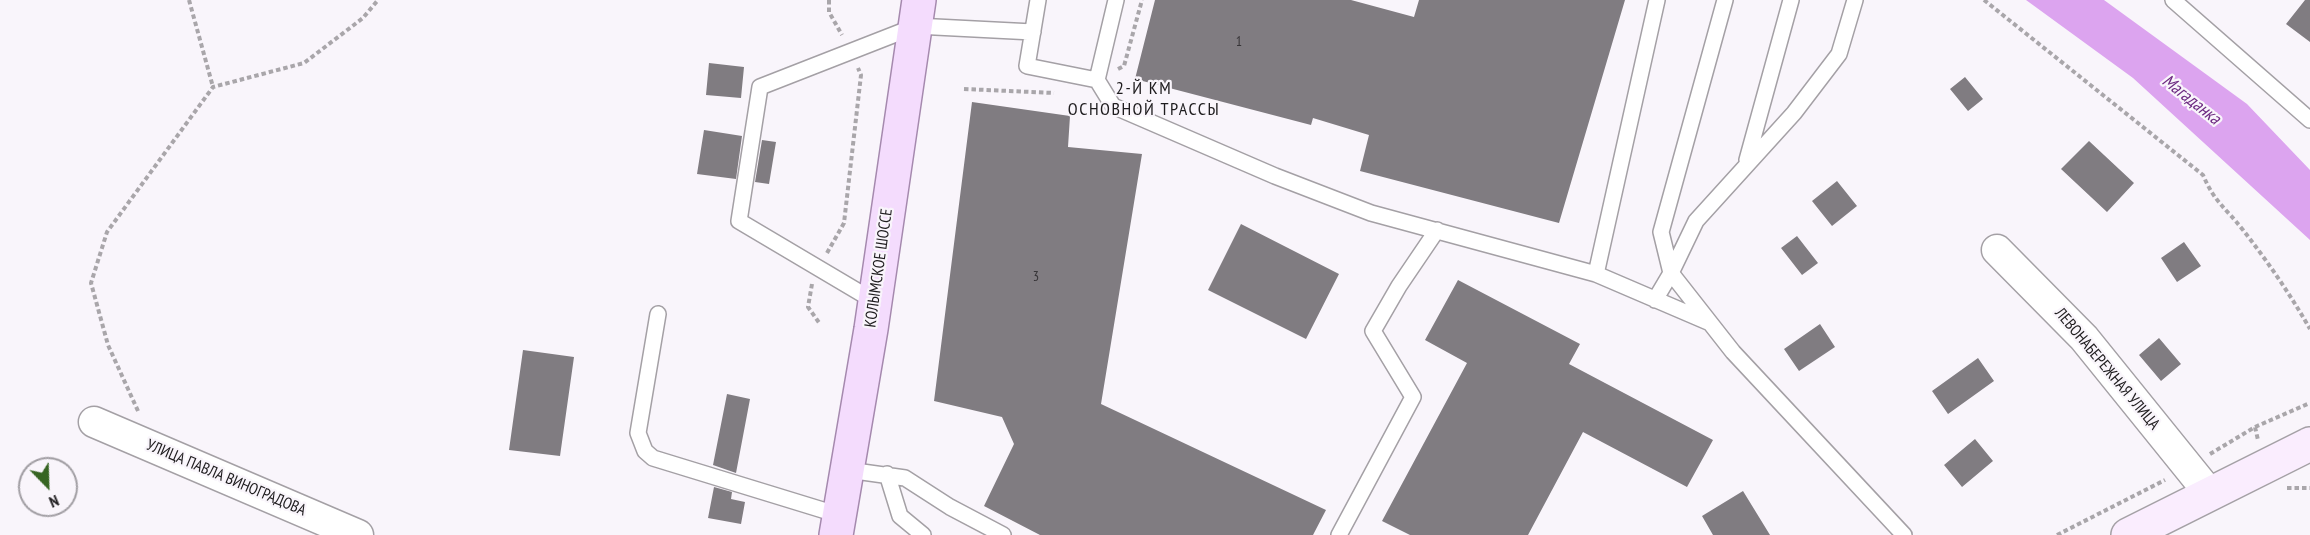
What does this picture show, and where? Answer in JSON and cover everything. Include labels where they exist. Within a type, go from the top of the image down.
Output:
[{"type":"main road","name":"КОЛЫМСКОЕ ШОССЕ","points":[[837,525],[848,470],[918,13]]},
{"type":"main road","points":[[2128,535],[2310,444]]},
{"type":"street","name":"ЛЕВОНАБЕРЕЖНАЯ УЛИЦА","points":[[1997,250],[2084,338],[2210,494]]},
{"type":"street","name":"УЛИЦА ПАВЛА ВИНОГРАДОВА","points":[[94,422],[358,535]]},
{"type":"lane","points":[[1038,0],[1027,66],[1097,80]]},
{"type":"lane","points":[[1116,0],[1097,80],[1113,106],[1275,176],[1350,204],[1596,274],[1708,322]]},
{"type":"lane","points":[[1596,274],[1657,0]]},
{"type":"lane","points":[[1725,0],[1661,232],[1671,273],[1708,322],[1904,535]]},
{"type":"lane","points":[[1746,163],[1791,0]]},
{"type":"lane","points":[[1655,300],[1696,221],[1746,163],[1794,113],[1839,54],[1855,0]]},
{"type":"lane","points":[[2173,0],[2310,120]]},
{"type":"lane","points":[[874,301],[739,221],[760,87],[851,51],[918,13],[1032,32]]},
{"type":"lane","points":[[1339,535],[1413,397],[1373,331],[1399,286],[1437,230]]},
{"type":"lane","points":[[658,314],[638,433],[645,451],[653,458],[837,525]]},
{"type":"lane","points":[[848,470],[905,478],[950,507],[1003,535]]},
{"type":"lane","points":[[887,474],[900,516],[923,535]]},
{"type":"path","points":[[189,0],[213,87]]},
{"type":"path","points":[[154,447],[108,345],[91,283],[107,232],[213,87],[304,63],[363,18],[378,0]]},
{"type":"path","points":[[820,324],[808,308],[811,286],[844,223],[861,75],[851,51],[829,12],[829,0]]},
{"type":"path","points":[[1984,0],[2203,175],[2212,197],[2241,228],[2289,291],[2310,329]]},
{"type":"path","points":[[2254,427],[2310,403]]},
{"type":"water","name":"Магаданка","points":[[2026,0],[2104,0],[2247,104],[2310,170],[2310,240],[2133,78]]},
{"type":"building","points":[[1155,0],[1351,0],[1414,17],[1419,0],[1625,0],[1559,223],[1360,171],[1369,135],[1313,118],[1311,125],[1135,79]]},
{"type":"building","points":[[2305,0],[2310,0],[2310,42],[2286,24]]},
{"type":"building","points":[[709,63],[744,67],[741,98],[706,95]]},
{"type":"building","points":[[1965,77],[1983,99],[1968,111],[1950,89]]},
{"type":"building","points":[[972,102],[1070,116],[1068,147],[1142,154],[1101,404],[1326,510],[1313,535],[1040,535],[984,506],[1014,444],[1002,417],[934,401]]},
{"type":"building","points":[[704,130],[742,136],[736,179],[697,174]]},
{"type":"building","points":[[762,140],[776,142],[769,184],[755,182]]},
{"type":"building","points":[[2089,141],[2134,183],[2107,212],[2061,169]]},
{"type":"building","points":[[1837,181],[1857,206],[1832,226],[1812,201]]},
{"type":"building","points":[[1241,224],[1339,274],[1306,339],[1208,290]]},
{"type":"building","points":[[1797,236],[1818,263],[1802,275],[1781,248]]},
{"type":"building","points":[[2184,242],[2201,266],[2177,282],[2161,258]]},
{"type":"building","points":[[1458,280],[1580,344],[1569,364],[1713,440],[1687,487],[1583,432],[1528,535],[1410,535],[1382,521],[1467,363],[1425,340]]},
{"type":"building","points":[[1820,324],[1835,347],[1799,371],[1784,349]]},
{"type":"building","points":[[2159,338],[2181,364],[2161,381],[2139,355]]},
{"type":"building","points":[[523,350],[574,357],[560,456],[509,450]]},
{"type":"building","points":[[1978,358],[1994,381],[1948,414],[1932,391]]},
{"type":"building","points":[[727,394],[750,399],[736,473],[713,465]]},
{"type":"building","points":[[1975,439],[1993,461],[1962,487],[1944,465]]},
{"type":"building","points":[[714,487],[732,492],[731,499],[745,502],[741,524],[708,518]]},
{"type":"building","points":[[1743,491],[1770,535],[1713,535],[1702,516]]},
{"type":"district","name":"2-Й КМ ОСНОВНОЙ ТРАССЫ","points":[[1144,100]]}]
